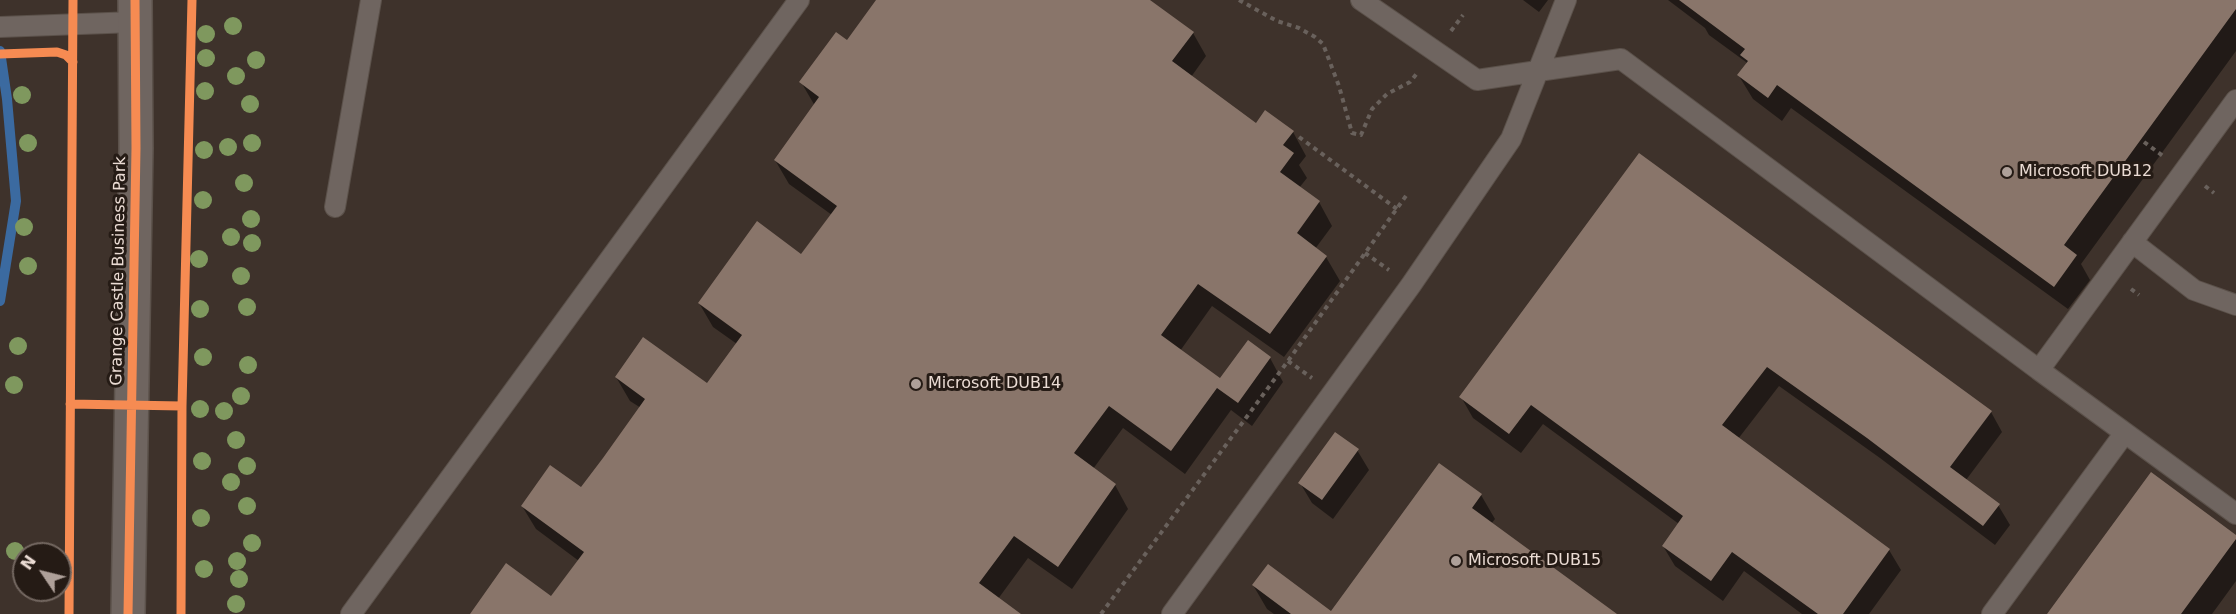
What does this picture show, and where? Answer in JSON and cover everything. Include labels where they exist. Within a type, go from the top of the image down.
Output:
[{"type":"street","name":"Grange Castle Business Park","points":[[128,614],[136,148],[135,11]]},
{"type":"lane","points":[[335,207],[371,0]]},
{"type":"lane","points":[[351,614],[800,0]]},
{"type":"lane","points":[[1361,0],[1477,80],[1621,59],[2124,434],[2236,514]]},
{"type":"lane","points":[[1172,614],[1411,285],[1511,139],[1566,0]]},
{"type":"lane","points":[[0,27],[33,26],[135,11]]},
{"type":"lane","points":[[2039,370],[2236,100]]},
{"type":"lane","points":[[2132,242],[2194,290],[2234,302]]},
{"type":"lane","points":[[1992,614],[2124,434]]},
{"type":"path","points":[[1239,0],[1270,17],[1299,28],[1323,44],[1339,86],[1352,133],[1360,135],[1372,109],[1387,94],[1410,82],[1463,15]]},
{"type":"path","points":[[1299,137],[1397,209]]},
{"type":"path","points":[[1101,614],[1288,362],[1408,193]]},
{"type":"building","name":"Microsoft DUB14","points":[[876,0],[1150,0],[1194,32],[1172,61],[1256,123],[1265,110],[1294,131],[1283,145],[1294,153],[1280,172],[1320,201],[1297,233],[1327,256],[1270,334],[1198,284],[1161,335],[1220,378],[1248,340],[1271,357],[1238,403],[1217,388],[1171,451],[1109,406],[1074,453],[1116,484],[1058,567],[1014,536],[979,583],[1021,614],[470,614],[506,563],[551,596],[584,552],[521,506],[550,465],[581,487],[603,458],[645,399],[615,377],[643,337],[707,383],[742,335],[698,303],[757,221],[801,254],[837,206],[774,160],[819,97],[799,82],[836,32],[847,40]]},
{"type":"building","name":"Microsoft DUB12","points":[[1679,0],[2236,0],[2236,9],[2064,245],[2077,255],[2054,287],[1777,85],[1768,98],[1737,75],[1748,61],[1740,55],[1745,49]]},
{"type":"building","points":[[1639,153],[1992,411],[1950,467],[2000,504],[1983,526],[1867,438],[1767,367],[1722,425],[1890,549],[1843,614],[1818,614],[1732,552],[1711,581],[1662,546],[1683,516],[1531,405],[1509,434],[1459,397]]},
{"type":"building","points":[[1335,432],[1359,449],[1322,500],[1298,483]]},
{"type":"building","name":"Microsoft DUB15","points":[[1439,463],[1482,494],[1472,508],[1617,614],[1291,614],[1252,585],[1268,564],[1331,611]]},
{"type":"building","points":[[2151,472],[2236,535],[2236,539],[2181,614],[2047,614]]},
{"type":"waterway","points":[[0,51],[7,99],[16,201],[0,301]]},
{"type":"cycle path","points":[[69,614],[73,0]]},
{"type":"cycle path","points":[[128,614],[136,148],[135,0]]},
{"type":"cycle path","points":[[181,614],[182,406],[192,0]]},
{"type":"cycle path","points":[[0,54],[57,52],[66,55],[73,62]]},
{"type":"cycle path","points":[[70,404],[182,406]]},
{"type":"place","name":"Microsoft DUB12","points":[[2007,172]]},
{"type":"place","name":"Microsoft DUB14","points":[[916,384]]},
{"type":"place","name":"Microsoft DUB15","points":[[1456,561]]}]
